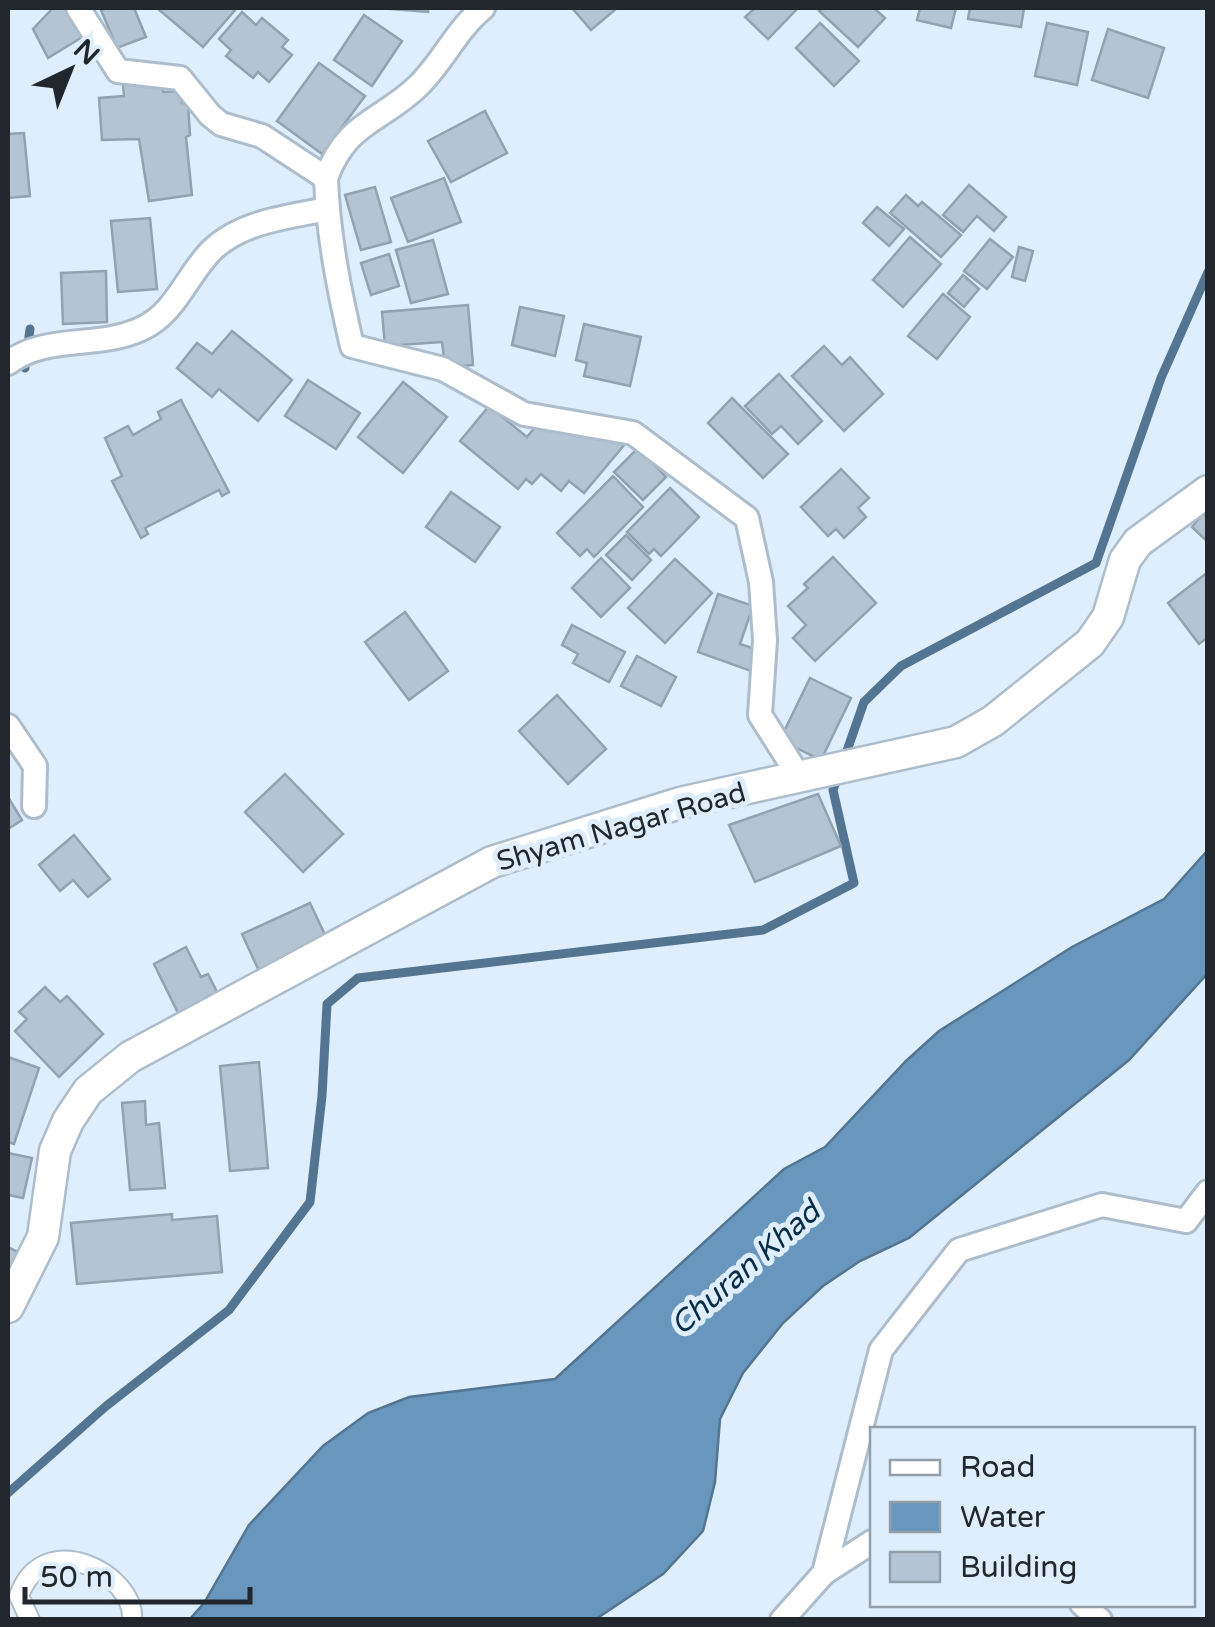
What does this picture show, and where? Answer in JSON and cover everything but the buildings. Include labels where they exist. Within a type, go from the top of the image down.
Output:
[{"type":"street","points":[[78,8],[118,71],[180,78],[221,124],[262,136],[326,178]]},
{"type":"street","points":[[483,8],[464,24],[418,86],[348,138],[334,156],[326,178],[327,208],[338,288],[352,346],[444,369],[524,414],[633,433],[747,518],[761,582],[764,621],[760,714],[800,778]]},
{"type":"street","points":[[8,363],[39,347],[114,338],[142,329],[166,313],[212,250],[234,235],[253,226],[327,208]]},
{"type":"street","name":"Shyam Nagar Road","points":[[8,1307],[42,1236],[55,1151],[68,1121],[88,1091],[130,1056],[492,862],[680,803],[956,742],[993,721],[1090,643],[1108,617],[1125,560],[1138,542],[1208,490]]},
{"type":"street","points":[[8,726],[35,766],[34,806]]},
{"type":"street","points":[[824,1573],[881,1350],[959,1250],[1102,1205],[1186,1221],[1208,1192]]},
{"type":"street","points":[[782,1620],[824,1573],[870,1543]]},
{"type":"street","points":[[30,1620],[18,1596],[25,1577],[45,1562],[70,1560],[96,1570],[120,1589],[133,1613],[132,1620]]},
{"type":"water","name":"Churan Khad","points":[[1207,851],[1207,974],[1129,1060],[909,1238],[860,1261],[823,1286],[783,1323],[743,1373],[720,1419],[715,1482],[703,1531],[663,1574],[596,1619],[190,1619],[204,1603],[249,1525],[323,1446],[368,1413],[409,1397],[555,1379],[784,1169],[825,1147],[939,1031],[1072,947],[1164,899]]},
{"type":"waterway","points":[[843,762],[864,702],[901,666],[1096,563],[1161,378],[1208,272]]},
{"type":"waterway","points":[[25,368],[30,329]]},
{"type":"waterway","points":[[8,1493],[105,1407],[229,1310],[310,1202],[327,1004],[358,978],[763,930],[854,883],[833,790],[838,776]]}]
